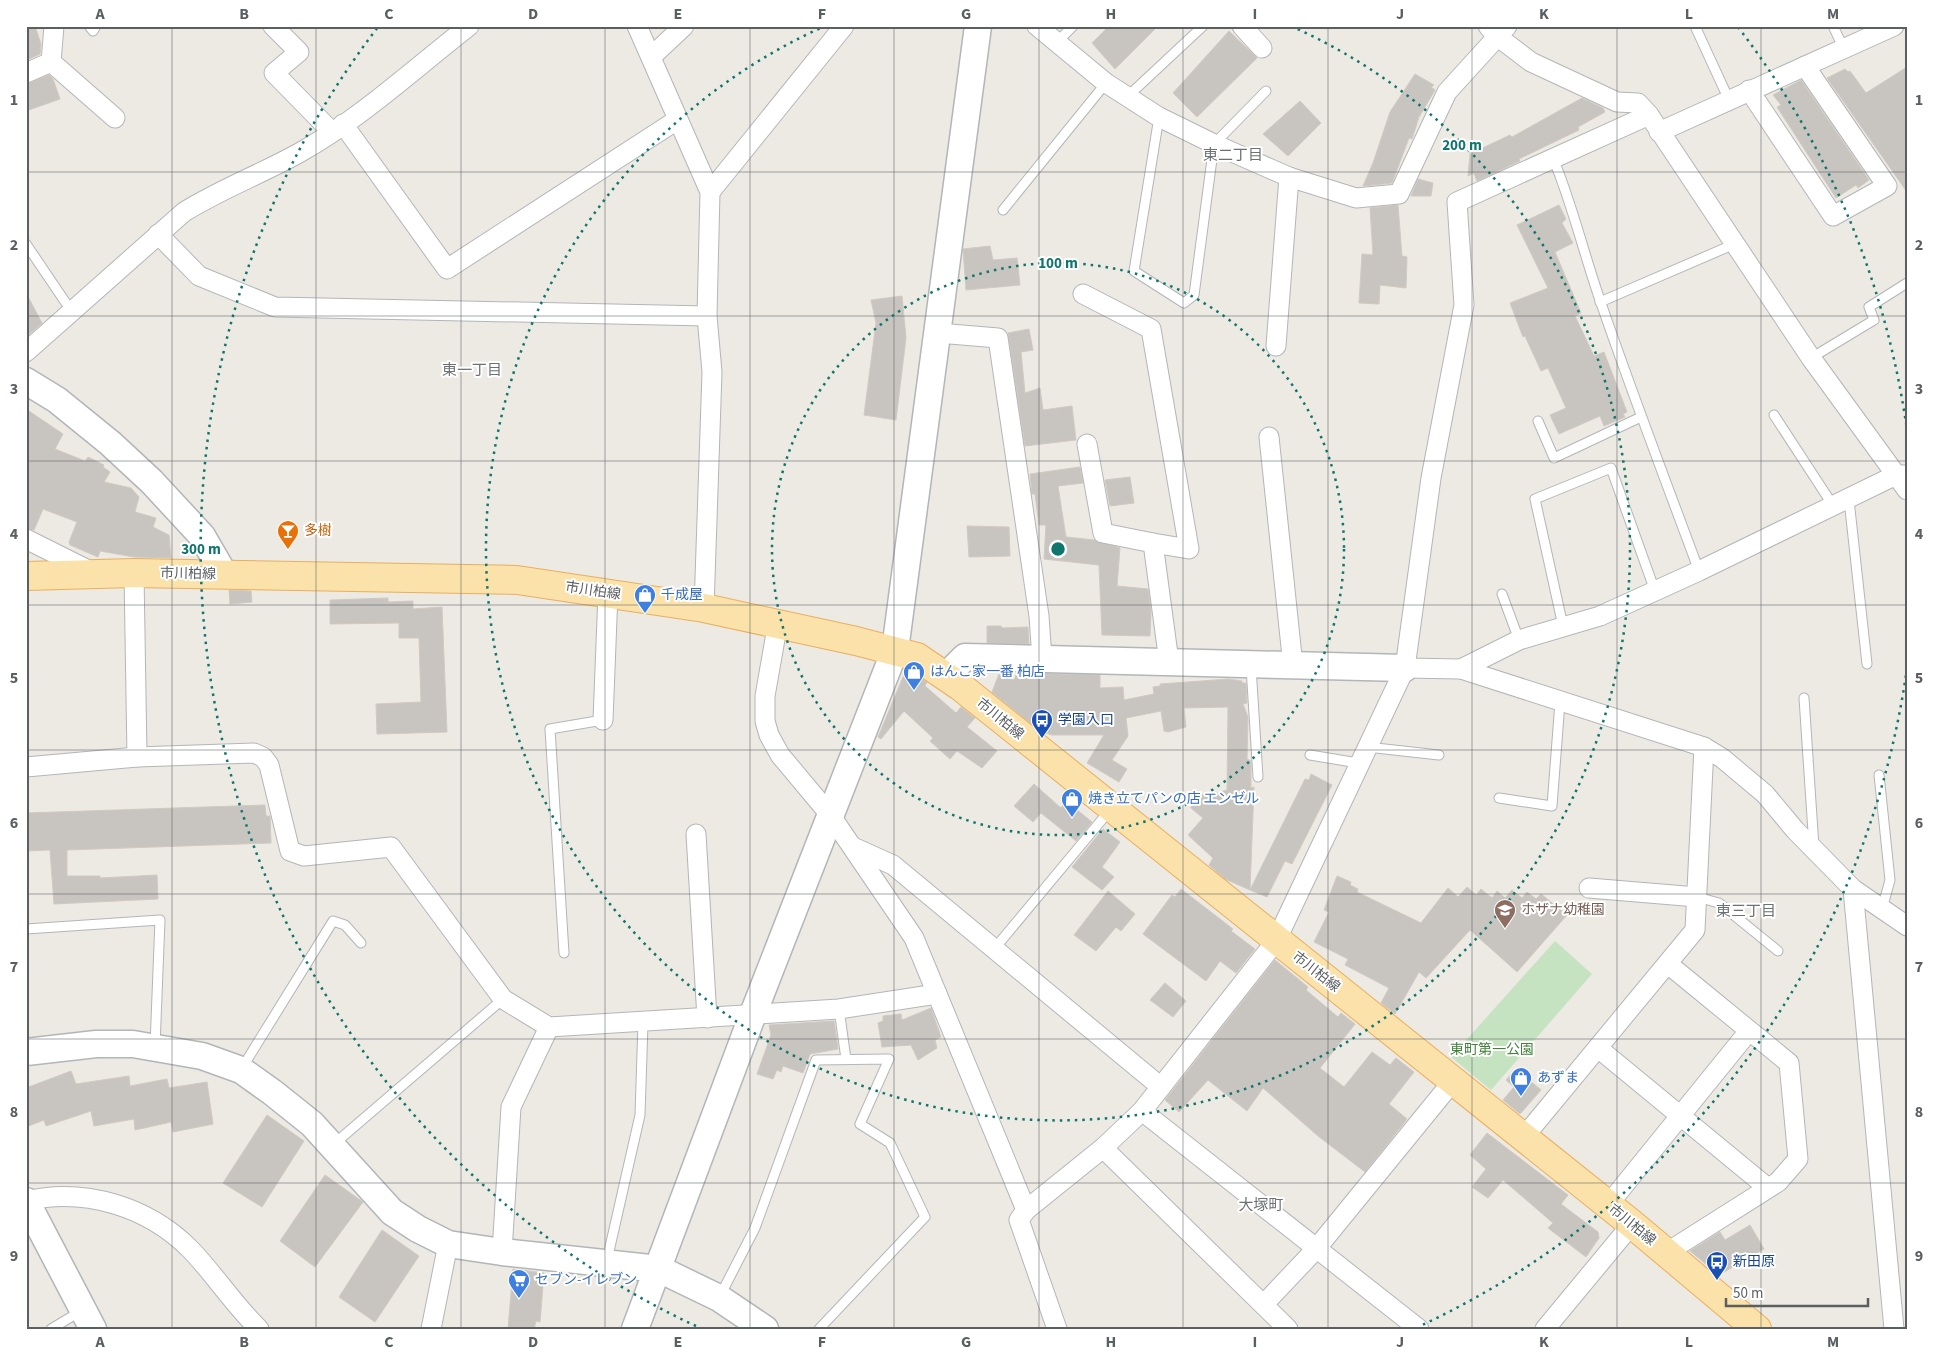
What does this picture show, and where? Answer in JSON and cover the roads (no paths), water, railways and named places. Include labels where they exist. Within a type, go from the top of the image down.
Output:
[{"type":"main road","name":"市川柏線","points":[[26,576],[134,573],[517,580],[704,608],[778,622],[918,656],[946,676],[1632,1224],[1757,1329]]},
{"type":"street","points":[[51,62],[54,26]]},
{"type":"street","points":[[274,26],[299,52],[274,73],[338,128],[447,269],[677,120]]},
{"type":"street","points":[[637,26],[710,192],[707,316],[712,372],[704,608]]},
{"type":"street","points":[[652,57],[684,26]]},
{"type":"street","points":[[710,192],[844,26]]},
{"type":"street","points":[[635,1329],[753,1014],[895,650],[978,26]]},
{"type":"street","points":[[1037,26],[1106,83],[1159,117],[1214,144],[1290,177],[1356,198],[1399,194],[1447,92],[1498,30],[1531,62],[1617,102],[1638,103],[1649,115],[1737,243],[1811,358],[1903,480],[1841,504],[1700,572],[1600,616],[1519,640],[1461,669]]},
{"type":"street","points":[[1242,26],[1262,48]]},
{"type":"street","points":[[1659,132],[1894,26]]},
{"type":"street","points":[[26,352],[184,212],[201,201],[298,154],[338,128],[463,28]]},
{"type":"street","points":[[26,73],[51,62]]},
{"type":"street","points":[[51,62],[114,118]]},
{"type":"street","points":[[1749,90],[1833,216],[1887,186],[1805,66]]},
{"type":"street","points":[[1058,1329],[1019,1220],[1026,1210],[1104,1148],[1142,1111],[1276,941],[1404,668],[1431,478],[1464,305],[1457,202],[1649,115]]},
{"type":"street","points":[[1276,346],[1290,177]]},
{"type":"street","points":[[158,234],[199,276],[275,307],[707,316]]},
{"type":"street","points":[[1083,294],[1151,329],[1189,549],[1103,534],[1087,444]]},
{"type":"street","points":[[938,333],[998,338],[1039,616],[1042,659]]},
{"type":"street","points":[[26,381],[57,400],[110,443],[152,482],[202,536],[224,574]]},
{"type":"street","points":[[1269,437],[1293,666]]},
{"type":"street","points":[[26,539],[94,573]]},
{"type":"street","points":[[1153,543],[1169,662]]},
{"type":"street","points":[[134,573],[137,757]]},
{"type":"street","points":[[604,720],[608,593]]},
{"type":"street","points":[[778,622],[765,696],[765,721],[769,735],[780,755],[831,816],[914,938],[1026,1210]]},
{"type":"street","points":[[946,676],[965,657],[1461,669],[1704,747],[1722,758],[1759,788],[1795,830],[1814,847],[1853,889],[1907,926]]},
{"type":"street","points":[[1523,1138],[1695,930],[1704,747]]},
{"type":"street","points":[[26,767],[137,757],[254,753],[262,757],[269,765],[290,851],[304,856],[391,847],[503,999],[549,1027],[643,1023],[839,1009],[938,994]]},
{"type":"street","points":[[696,834],[707,1018]]},
{"type":"street","points":[[853,847],[893,865],[1161,1087]]},
{"type":"street","points":[[1589,888],[1698,897]]},
{"type":"street","points":[[1853,889],[1894,1329]]},
{"type":"street","points":[[1666,1253],[1778,1182],[1798,1159],[1789,1063],[1668,964]]},
{"type":"street","points":[[502,1252],[510,1107],[549,1027]]},
{"type":"street","points":[[1608,1205],[1749,1031]]},
{"type":"street","points":[[26,1052],[96,1044],[155,1047],[202,1056],[241,1070],[297,1111],[332,1146],[392,1212],[418,1230],[448,1244],[502,1252],[659,1269],[719,1298],[765,1329]]},
{"type":"street","points":[[1598,1048],[1768,1188]]},
{"type":"street","points":[[1264,1304],[1316,1249],[1453,1081]]},
{"type":"street","points":[[1142,1111],[1419,1329]]},
{"type":"street","points":[[1104,1148],[1288,1329]]},
{"type":"street","points":[[88,1319],[26,1201],[64,1197],[94,1199],[123,1206],[155,1222],[192,1251],[259,1329]]},
{"type":"street","points":[[1545,1329],[1632,1224]]},
{"type":"street","points":[[431,1329],[448,1244]]},
{"type":"lane","points":[[89,26],[93,31],[96,26]]},
{"type":"lane","points":[[1056,42],[1073,26]]},
{"type":"lane","points":[[1127,97],[1203,26]]},
{"type":"lane","points":[[1695,26],[1728,100]]},
{"type":"lane","points":[[1833,26],[1844,49]]},
{"type":"lane","points":[[1003,210],[1106,83]]},
{"type":"lane","points":[[1159,117],[1134,271],[1184,303],[1194,294],[1214,144],[1266,91]]},
{"type":"lane","points":[[1553,158],[1569,197],[1583,250],[1600,302],[1700,572]]},
{"type":"lane","points":[[1600,302],[1737,243]]},
{"type":"lane","points":[[26,244],[72,312]]},
{"type":"lane","points":[[1811,358],[1874,320],[1869,307],[1907,283]]},
{"type":"lane","points":[[1774,415],[1841,504],[1867,664]]},
{"type":"lane","points":[[1538,421],[1554,458],[1641,417]]},
{"type":"lane","points":[[1563,626],[1535,499],[1611,468],[1655,591]]},
{"type":"lane","points":[[1502,594],[1519,640]]},
{"type":"lane","points":[[1251,665],[1258,777]]},
{"type":"lane","points":[[1804,698],[1814,847]]},
{"type":"lane","points":[[1498,798],[1552,806],[1560,702]]},
{"type":"lane","points":[[564,953],[550,729],[604,720]]},
{"type":"lane","points":[[1310,755],[1438,755]]},
{"type":"lane","points":[[1879,775],[1890,880],[1882,909]]},
{"type":"lane","points":[[995,948],[1111,808]]},
{"type":"lane","points":[[1698,897],[1719,902],[1778,952]]},
{"type":"lane","points":[[26,929],[160,920],[155,1047]]},
{"type":"lane","points":[[241,1070],[333,921],[345,925],[360,943]]},
{"type":"lane","points":[[332,1146],[503,999]]},
{"type":"lane","points":[[839,1009],[846,1059]]},
{"type":"lane","points":[[606,1263],[640,1115],[643,1023]]},
{"type":"lane","points":[[719,1298],[755,1228],[816,1060],[889,1059],[860,1124],[890,1143],[925,1217],[819,1329]]},
{"type":"lane","points":[[51,1329],[88,1319]]},
{"type":"place","name":"多樹","points":[[288,550]]},
{"type":"place","name":"千成屋","points":[[645,614]]},
{"type":"place","name":"はんこ家一番 柏店","points":[[914,691]]},
{"type":"place","name":"学園入口","points":[[1042,739]]},
{"type":"place","name":"焼き立てパンの店 エンゼル","points":[[1072,818]]},
{"type":"place","name":"ホザナ幼稚園","points":[[1505,929]]},
{"type":"place","name":"あずま","points":[[1521,1097]]},
{"type":"place","name":"新田原","points":[[1717,1281]]},
{"type":"place","name":"セブン-イレブン","points":[[519,1299]]},
{"type":"district","name":"東二丁目","points":[[1233,155]]},
{"type":"district","name":"東一丁目","points":[[472,370]]},
{"type":"district","name":"東三丁目","points":[[1746,911]]},
{"type":"district","name":"大塚町","points":[[1261,1205]]},
{"type":"park label","name":"東町第一公園","points":[[1492,1050]]}]
